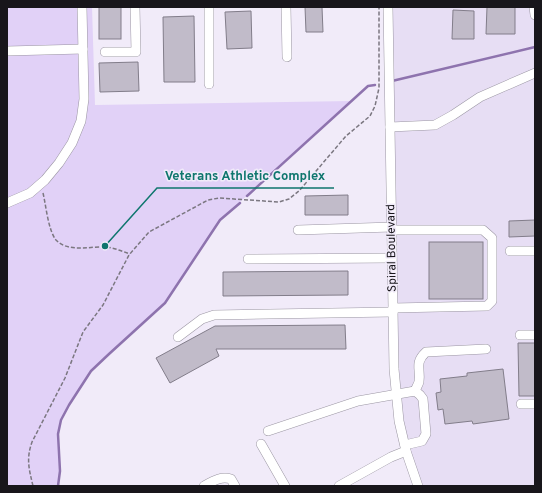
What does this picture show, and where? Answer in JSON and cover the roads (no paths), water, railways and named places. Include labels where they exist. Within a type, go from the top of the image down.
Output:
[{"type":"street","points":[[7,203],[30,193],[59,163],[72,143],[81,121],[84,99],[82,7]]},
{"type":"street","points":[[105,52],[136,52],[135,7]]},
{"type":"street","points":[[209,7],[209,84]]},
{"type":"street","points":[[286,7],[287,57]]},
{"type":"street","name":"Spiral Boulevard","points":[[388,7],[394,369],[399,420],[418,486]]},
{"type":"street","points":[[534,7],[535,15]]},
{"type":"street","points":[[7,51],[83,49]]},
{"type":"street","points":[[390,127],[435,125],[480,97],[535,73]]},
{"type":"street","points":[[178,337],[202,319],[214,315],[487,306],[492,301],[492,238],[483,230],[298,230]]},
{"type":"street","points":[[510,251],[535,251]]},
{"type":"street","points":[[248,259],[392,258]]},
{"type":"street","points":[[520,335],[535,334]]},
{"type":"street","points":[[415,391],[419,382],[418,363],[420,357],[426,352],[486,349]]},
{"type":"street","points":[[268,431],[358,401],[415,391]]},
{"type":"street","points":[[339,486],[406,448],[422,441],[426,434],[423,399],[415,391]]},
{"type":"street","points":[[521,404],[535,404]]},
{"type":"street","points":[[261,444],[285,486]]},
{"type":"street","points":[[204,486],[218,478],[231,479],[235,486]]},
{"type":"waterway","points":[[392,81],[535,47]]},
{"type":"waterway","points":[[247,196],[368,86],[375,85]]},
{"type":"waterway","points":[[58,486],[60,471],[58,434],[61,420],[69,405],[91,371],[165,303],[220,220],[240,203]]},
{"type":"place","name":"Veterans Athletic Complex","points":[[105,246]]}]
